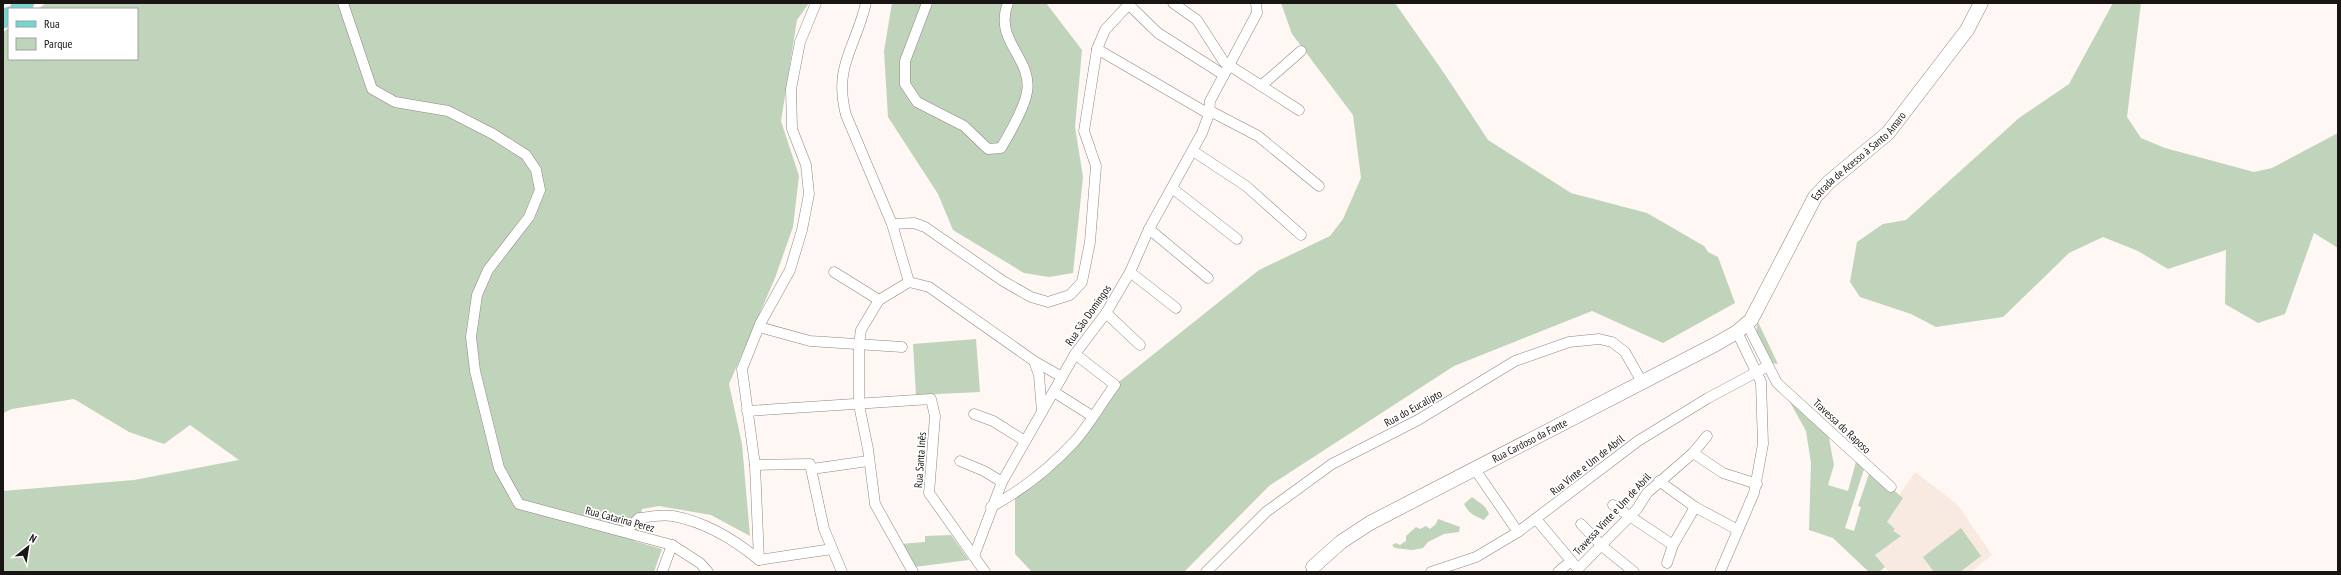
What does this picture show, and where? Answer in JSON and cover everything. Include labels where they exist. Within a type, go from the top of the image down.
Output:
[{"type":"main road","name":"Estrada de Acesso à Santo Amaro","points":[[1745,325],[1815,197],[1828,182],[1888,133],[1967,30],[1981,3]]},
{"type":"main road","name":"Rua Cardoso da Fonte","points":[[1310,570],[1341,542],[1370,523],[1642,382],[1745,325]]},
{"type":"street","name":"Rua Catarina Perez","points":[[343,3],[372,89],[395,102],[448,111],[493,134],[526,155],[536,170],[540,190],[529,217],[488,270],[477,295],[471,338],[475,371],[499,468],[519,504],[672,545],[700,563],[708,572]]},
{"type":"street","points":[[759,560],[754,465],[742,369],[759,327],[790,270],[802,230],[809,194],[806,165],[792,129],[791,89],[800,42],[816,3]]},
{"type":"street","points":[[866,3],[841,80],[841,97],[846,115],[892,224],[909,282]]},
{"type":"street","points":[[927,3],[905,61],[905,84],[917,102],[964,126],[988,149],[1001,148],[1011,132],[1027,92],[1025,75],[1018,54],[1005,32],[1004,21],[1008,3]]},
{"type":"street","points":[[1173,3],[1197,20],[1222,59],[1229,66],[1299,110]]},
{"type":"street","name":"Rua São Domingos","points":[[974,556],[991,507],[1002,482],[1075,354],[1106,313],[1130,272],[1149,229],[1193,151],[1209,113],[1210,102],[1257,13],[1256,3]]},
{"type":"street","points":[[892,224],[914,223],[925,227],[1003,281],[1031,297],[1048,302],[1070,295],[1082,282],[1090,242],[1096,166],[1084,132],[1098,49],[1105,30],[1128,4],[1158,33],[1224,75]]},
{"type":"street","points":[[1098,49],[1209,113],[1258,136],[1319,186]]},
{"type":"street","points":[[1261,86],[1301,52]]},
{"type":"street","points":[[1193,151],[1246,186],[1301,235]]},
{"type":"street","points":[[1172,188],[1237,239]]},
{"type":"street","points":[[1149,229],[1208,278]]},
{"type":"street","points":[[834,272],[879,300]]},
{"type":"street","points":[[1130,272],[1176,308]]},
{"type":"street","points":[[913,572],[874,504],[868,461],[868,449],[858,405],[859,344],[862,330],[879,300],[909,282],[929,287],[1034,361],[1062,377]]},
{"type":"street","points":[[1106,313],[1140,344]]},
{"type":"street","points":[[1745,325],[1768,366]]},
{"type":"street","points":[[1720,572],[1747,513],[1757,484],[1763,444],[1764,423],[1762,387],[1756,372],[1745,325]]},
{"type":"street","points":[[759,327],[810,340],[902,347]]},
{"type":"street","name":"Rua do Eucalipto","points":[[1206,572],[1266,512],[1332,464],[1418,420],[1515,361],[1569,342],[1599,339],[1612,342],[1622,349],[1630,359],[1642,382]]},
{"type":"street","points":[[991,507],[1015,494],[1075,442],[1115,385],[1075,354]]},
{"type":"street","points":[[1034,361],[1039,375],[1042,412]]},
{"type":"street","name":"Rua Vinte e Um de Abril","points":[[1430,572],[1476,557],[1518,532],[1638,441],[1708,398],[1768,366]]},
{"type":"street","name":"Travessa do Raposo","points":[[1768,366],[1777,383],[1891,487]]},
{"type":"street","points":[[1054,392],[1092,416]]},
{"type":"street","name":"Rua Santa Inês","points":[[858,405],[931,399],[935,416],[929,493],[985,572]]},
{"type":"street","points":[[747,411],[858,405]]},
{"type":"street","points":[[974,414],[993,421],[1025,441]]},
{"type":"street","name":"Travessa Vinte e Um de Abril","points":[[1536,519],[1580,571],[1659,481],[1692,453],[1707,436]]},
{"type":"street","points":[[1692,453],[1723,473],[1757,484]]},
{"type":"street","points":[[812,469],[868,461]]},
{"type":"street","points":[[960,461],[984,471],[1002,482]]},
{"type":"street","points":[[754,465],[810,464],[824,529],[842,572]]},
{"type":"street","points":[[1474,468],[1518,532]]},
{"type":"street","points":[[1659,481],[1695,507],[1738,530]]},
{"type":"street","points":[[1613,506],[1673,545]]},
{"type":"street","points":[[1667,562],[1673,545],[1695,507]]},
{"type":"street","points":[[625,532],[639,518],[672,516],[707,526],[736,542],[759,560],[832,549]]},
{"type":"street","points":[[1581,524],[1602,546],[1634,572]]},
{"type":"street","points":[[662,572],[672,545]]},
{"type":"street","name":"Travessa Vinte e Um de Abril","points":[[1558,572],[1571,561]]},
{"type":"shaded area","points":[[1915,472],[1957,504],[1992,555],[1971,572],[1889,572],[1866,544]]},
{"type":"green space","points":[[46,3],[809,3],[797,20],[781,121],[799,176],[793,227],[775,278],[729,384],[742,444],[750,536],[711,515],[659,506],[642,509],[634,541],[662,549],[654,572],[3,572],[3,491],[134,480],[239,460],[190,425],[164,444],[129,432],[74,399],[12,409],[3,413],[3,32],[8,29],[8,60],[138,60],[138,8],[39,8]]},
{"type":"green space","points":[[892,3],[1046,3],[1082,50],[1075,127],[1083,177],[1073,273],[1049,277],[1024,273],[953,230],[938,194],[888,117],[884,51]]},
{"type":"green space","points":[[1281,3],[1395,3],[1488,140],[1571,193],[1647,213],[1704,246],[1708,252],[1718,257],[1735,303],[1663,343],[1592,311],[1454,366],[1269,486],[1184,572],[1032,572],[1015,554],[1015,494],[1057,459],[1115,385],[1259,270],[1330,236],[1343,219],[1361,178],[1353,115],[1292,34]]},
{"type":"green space","points":[[2113,3],[2141,3],[2127,117],[2141,138],[2165,148],[2254,172],[2272,168],[2338,133],[2338,248],[2314,233],[2285,314],[2258,323],[2225,304],[2226,250],[2168,269],[2138,251],[2103,237],[2069,253],[2003,317],[1936,327],[1911,314],[1860,297],[1850,282],[1857,242],[1883,224],[1906,220],[2019,118],[2069,84]]},
{"type":"green space","points":[[1758,322],[1778,364],[1771,363],[1756,332]]},
{"type":"green space","points":[[976,339],[980,392],[916,395],[913,344]]},
{"type":"green space","points":[[1786,395],[1828,433],[1834,465],[1828,485],[1848,491],[1857,458],[1865,466],[1845,528],[1854,531],[1861,507],[1858,506],[1870,471],[1903,498],[1887,522],[1895,529],[1893,531],[1901,536],[1875,555],[1885,567],[1879,572],[1869,572],[1833,538],[1809,530],[1811,463],[1806,431]]},
{"type":"green space","points":[[1472,497],[1484,506],[1489,514],[1484,520],[1470,512],[1464,504]]},
{"type":"green space","points":[[1438,519],[1460,527],[1459,532],[1444,534],[1428,542],[1423,548],[1412,550],[1395,548],[1392,545],[1396,543],[1400,545],[1406,541],[1406,536],[1416,527],[1420,529],[1426,526],[1430,529],[1436,524]]},
{"type":"green space","points":[[1961,528],[1981,556],[1960,572],[1934,572],[1923,557]]},
{"type":"green space","points":[[951,535],[969,560],[906,568],[900,544],[925,542],[925,536]]}]
